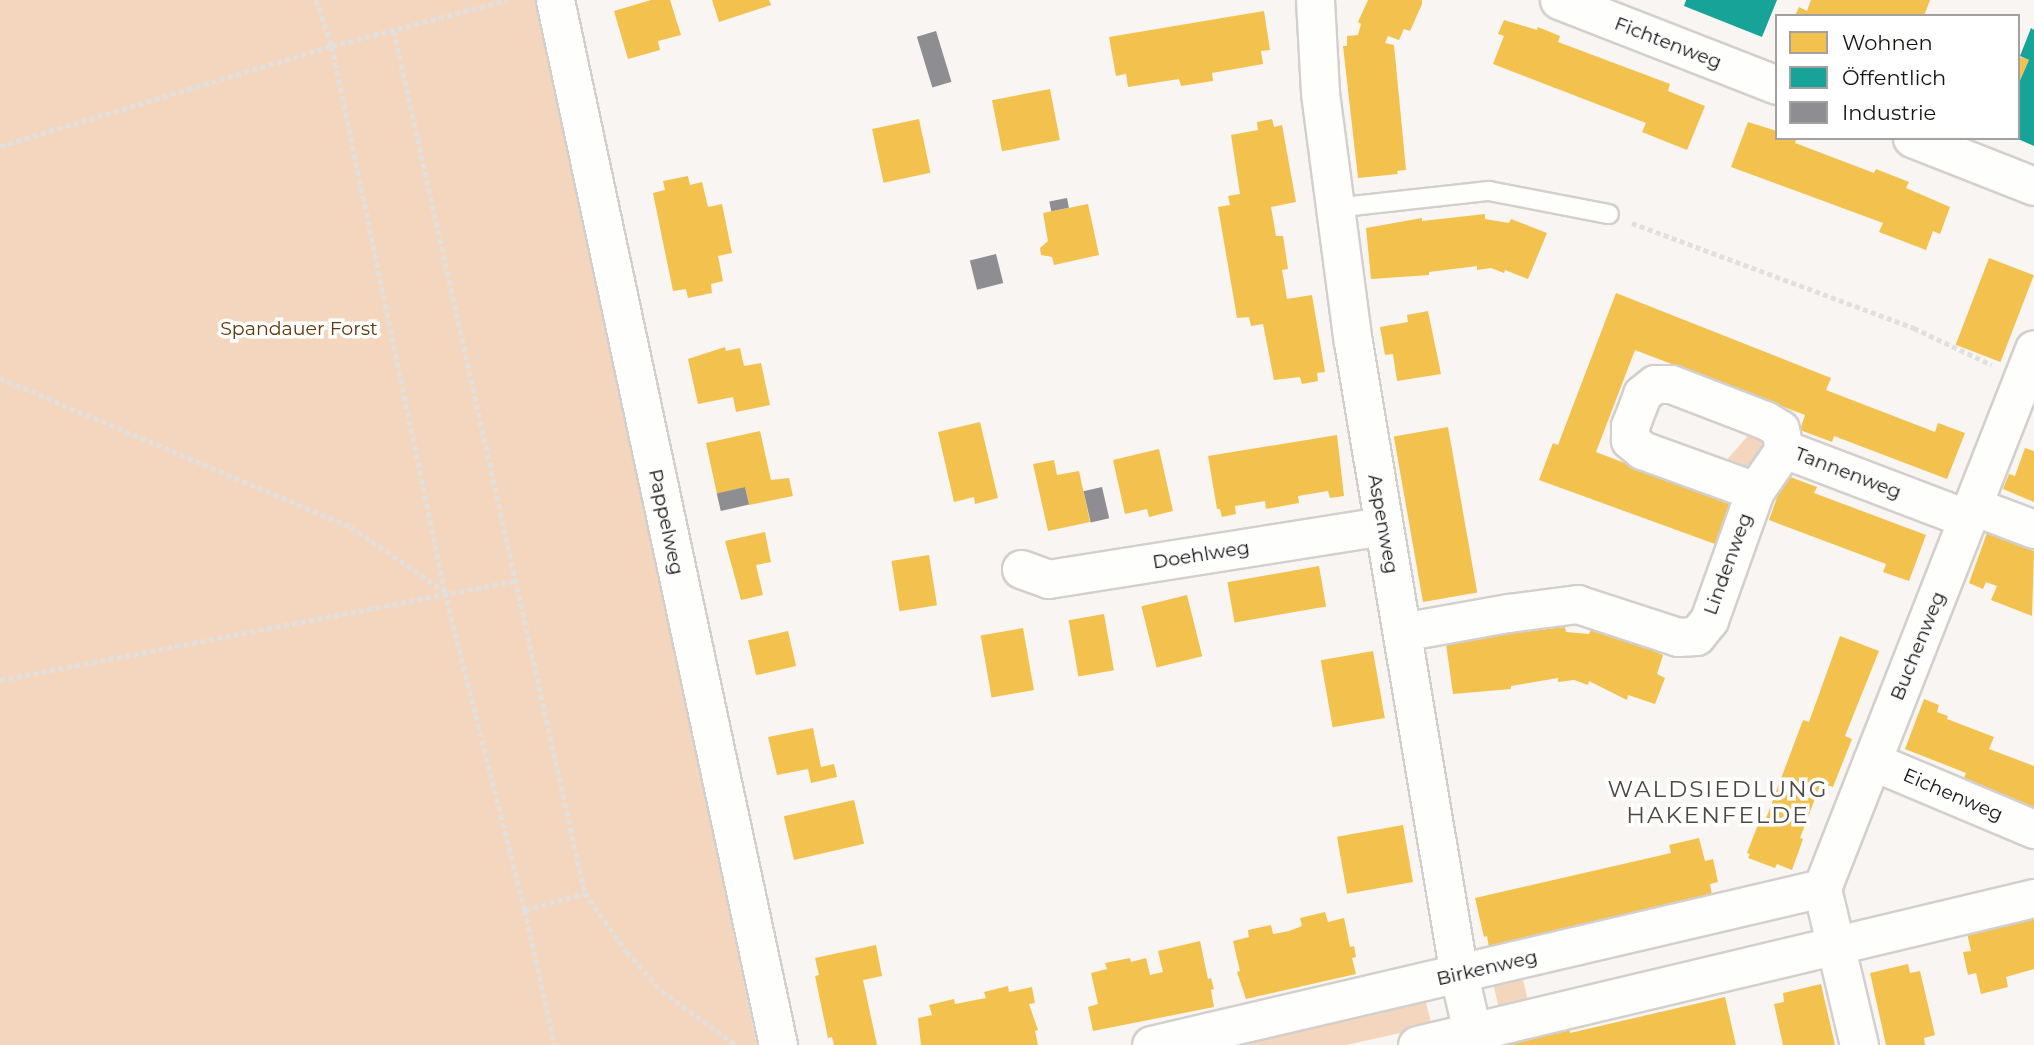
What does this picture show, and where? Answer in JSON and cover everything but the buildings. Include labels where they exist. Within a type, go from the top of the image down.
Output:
[{"type":"street","name":"Pappelweg","points":[[555,0],[778,1045]]},
{"type":"street","name":"Aspenweg","points":[[1315,0],[1314,35],[1334,208],[1382,526],[1459,975],[1473,1039]]},
{"type":"street","name":"Fichtenweg","points":[[1559,0],[1775,84]]},
{"type":"street","points":[[1917,140],[2034,186]]},
{"type":"street","name":"Buchenweg","points":[[1822,888],[2028,365]]},
{"type":"street","name":"Tannenweg","points":[[1755,491],[1642,450],[1630,440],[1630,426],[1642,394],[1655,384],[1671,384],[1753,415],[1780,429],[1784,449],[1971,512],[2034,529]]},
{"type":"street","name":"Lindenweg","points":[[1402,632],[1577,604],[1678,637],[1696,636],[1709,620],[1755,491],[1784,449]]},
{"type":"street","name":"Doehlweg","points":[[1021,569],[1048,579],[1382,526]]},
{"type":"street","name":"Eichenweg","points":[[1872,761],[2034,829]]},
{"type":"street","points":[[1822,888],[1859,1045]]},
{"type":"street","name":"Birkenweg","points":[[1151,1045],[1822,888]]},
{"type":"street","points":[[1417,1045],[1473,1039],[2034,898]]},
{"type":"lane","points":[[1334,208],[1489,191],[1609,214]]},
{"type":"path","points":[[316,0],[332,46],[445,592],[525,910],[555,1045]]},
{"type":"path","points":[[0,146],[332,46],[394,32],[507,0]]},
{"type":"path","points":[[394,32],[585,892],[627,952],[662,991],[736,1045]]},
{"type":"path","points":[[1609,214],[1914,328],[2028,365]]},
{"type":"path","points":[[0,378],[351,527],[445,592]]},
{"type":"path","points":[[0,680],[445,592],[514,581]]},
{"type":"path","points":[[525,910],[585,892]]},
{"type":"green space","name":"Spandauer Forst","points":[[0,0],[536,0],[757,1045],[0,1045]]},
{"type":"green space","points":[[1758,424],[1777,432],[1750,480],[1718,470]]},
{"type":"green space","points":[[1522,975],[1528,1002],[1499,1009],[1493,982]]},
{"type":"green space","points":[[1424,995],[1432,1026],[1346,1045],[1204,1045]]},
{"type":"district","name":"WALDSIEDLUNG HAKENFELDE","points":[[1718,802]]}]
